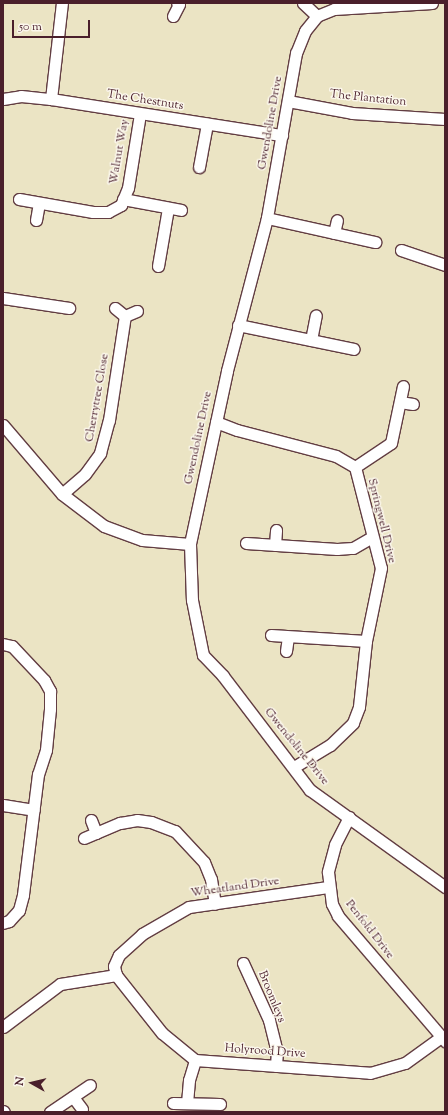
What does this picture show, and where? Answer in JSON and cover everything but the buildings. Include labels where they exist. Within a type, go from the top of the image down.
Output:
[{"type":"street","points":[[51,99],[62,3]]},
{"type":"street","points":[[173,16],[179,3]]},
{"type":"street","points":[[303,3],[317,16],[334,9],[352,7],[389,8],[432,3]]},
{"type":"street","name":"Gwendoline Drive","points":[[317,16],[305,31],[296,53],[267,218],[238,325],[216,422],[190,544],[192,600],[203,655],[294,767],[310,790],[445,887]]},
{"type":"street","name":"The Chestnuts","points":[[3,99],[21,96],[51,99],[282,135]]},
{"type":"street","name":"The Plantation","points":[[288,100],[352,112],[445,119]]},
{"type":"street","name":"Walnut Way","points":[[19,199],[108,212],[121,205],[128,188],[140,114]]},
{"type":"street","points":[[199,167],[207,124]]},
{"type":"street","points":[[123,199],[180,210]]},
{"type":"street","points":[[36,220],[39,203]]},
{"type":"street","points":[[158,266],[168,208]]},
{"type":"street","points":[[267,218],[375,242]]},
{"type":"street","points":[[334,233],[337,220]]},
{"type":"street","points":[[401,250],[445,265]]},
{"type":"street","points":[[3,298],[69,308]]},
{"type":"street","points":[[115,308],[125,316],[137,311]]},
{"type":"street","points":[[311,340],[316,315]]},
{"type":"street","name":"Cherrytree Close","points":[[62,494],[85,474],[100,453],[109,420],[125,316]]},
{"type":"street","points":[[238,325],[354,349]]},
{"type":"street","points":[[355,467],[391,443],[404,386]]},
{"type":"street","points":[[400,402],[413,404]]},
{"type":"street","name":"Springwell Drive","points":[[216,422],[237,430],[336,456],[355,467],[381,568],[366,641],[359,707],[353,723],[330,746],[294,767]]},
{"type":"street","points":[[3,425],[62,494],[104,526],[142,540],[190,544]]},
{"type":"street","points":[[275,545],[276,530]]},
{"type":"street","points":[[246,543],[353,548],[372,537]]},
{"type":"street","points":[[271,635],[366,641]]},
{"type":"street","points":[[286,650],[288,636]]},
{"type":"street","points":[[3,644],[12,646],[44,680],[50,691],[46,750],[38,774],[23,896],[19,910],[9,921],[3,923]]},
{"type":"street","points":[[3,805],[34,810]]},
{"type":"street","name":"Penfold Drive","points":[[349,817],[335,845],[328,872],[328,887],[338,916],[443,1039]]},
{"type":"street","points":[[91,820],[96,833]]},
{"type":"street","points":[[84,838],[120,823],[136,820],[151,822],[174,831],[204,862],[211,879],[216,904]]},
{"type":"street","name":"Wheatland Drive","points":[[116,976],[114,966],[119,955],[142,934],[189,907],[328,887]]},
{"type":"street","name":"Broomleys","points":[[242,963],[269,1020],[276,1051],[276,1066]]},
{"type":"street","points":[[3,1027],[60,984],[116,976],[162,1034],[195,1060],[189,1080],[187,1103]]},
{"type":"street","name":"Holyrood Drive","points":[[195,1060],[370,1073],[405,1062],[443,1039]]},
{"type":"street","points":[[50,1112],[90,1085]]},
{"type":"street","points":[[73,1097],[82,1109]]},
{"type":"street","points":[[173,1103],[220,1104]]}]
